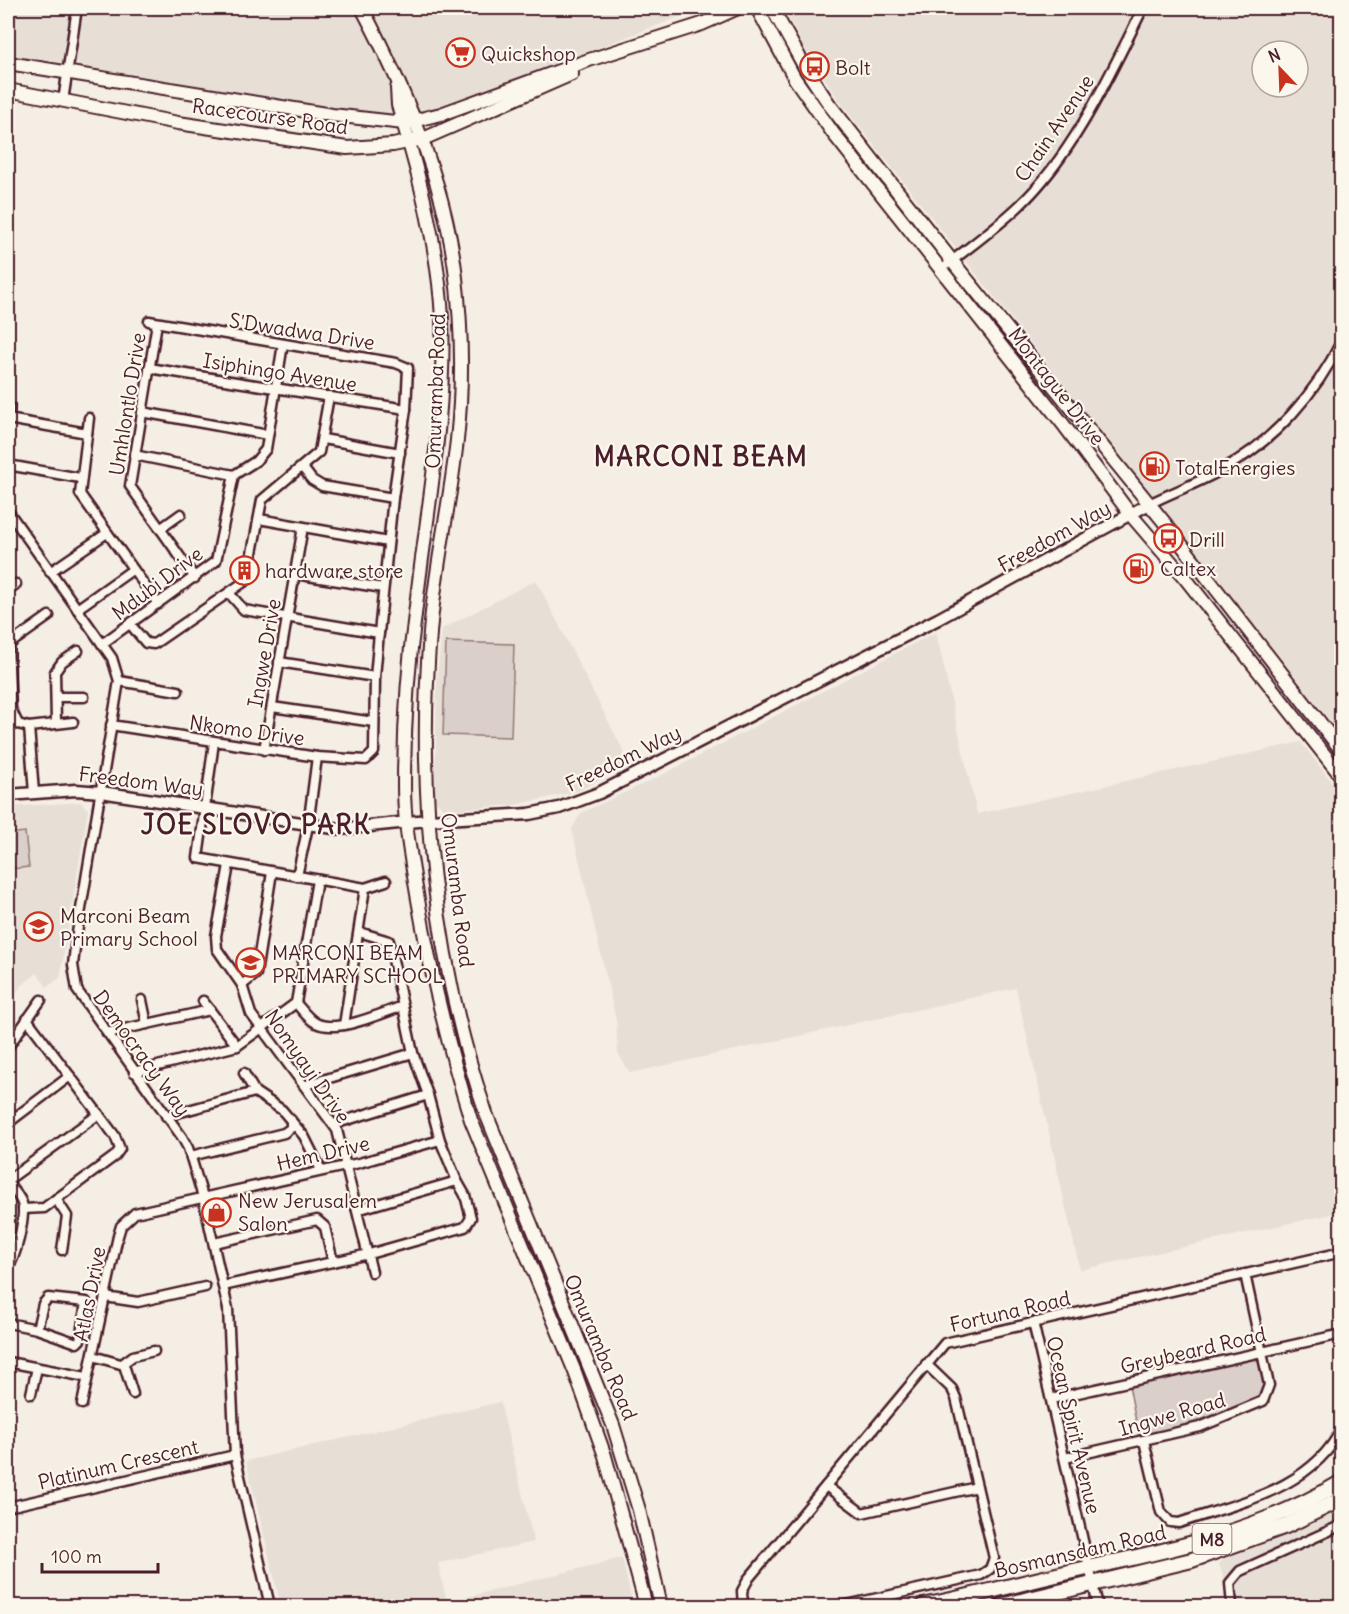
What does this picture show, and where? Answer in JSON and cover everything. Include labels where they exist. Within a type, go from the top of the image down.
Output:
[{"type":"main road","name":"Omuramba Road","points":[[362,8],[397,83],[410,123],[423,139],[451,240],[459,326],[457,438],[430,632],[428,820],[442,935],[459,1028],[472,1073],[519,1198],[613,1425],[639,1510],[661,1606]]},
{"type":"main road","name":"Racecourse Road","points":[[8,63],[332,115],[410,123],[702,24],[738,8]]},
{"type":"main road","name":"Montague Drive","points":[[757,8],[798,84],[939,271],[1063,424],[1131,515],[1190,584],[1341,777]]},
{"type":"main road","name":"Montague Drive","points":[[772,8],[807,71],[829,104],[952,261],[1149,504],[1341,751]]},
{"type":"main road","name":"Racecourse Road","points":[[8,90],[312,144],[347,148],[423,139],[653,40]]},
{"type":"main road","name":"Omuramba Road","points":[[410,123],[408,142],[434,247],[439,280],[442,344],[438,444],[409,666],[404,786],[406,822],[431,975],[471,1120],[575,1372],[598,1436],[646,1606]]},
{"type":"main road","name":"Bosmansdam Road","points":[[923,1606],[1000,1591],[1248,1528],[1341,1482]]},
{"type":"main road","name":"Bosmansdam Road","points":[[1001,1606],[1178,1564],[1236,1546],[1341,1499]]},
{"type":"street","points":[[63,101],[77,8]]},
{"type":"street","name":"Chain Avenue","points":[[939,271],[1020,205],[1054,164],[1105,84],[1143,8]]},
{"type":"street","name":"S'Dwadwa Drive","points":[[153,322],[404,365],[409,371],[383,588],[375,677],[374,752]]},
{"type":"street","name":"Umhlontlo Drive","points":[[153,322],[149,368],[130,479],[131,490],[195,578]]},
{"type":"street","points":[[1149,504],[1224,469],[1275,431],[1310,392],[1341,340]]},
{"type":"street","points":[[134,455],[234,475],[262,456],[268,435],[284,344]]},
{"type":"street","name":"Isiphingo Avenue","points":[[149,368],[406,409]]},
{"type":"street","points":[[130,624],[146,643],[154,644],[229,593],[249,576],[265,496],[315,458],[323,439],[329,396]]},
{"type":"street","points":[[9,406],[8,417],[87,433]]},
{"type":"street","points":[[141,412],[268,435]]},
{"type":"street","points":[[89,418],[80,478],[80,494],[158,604]]},
{"type":"street","points":[[323,439],[400,453]]},
{"type":"street","points":[[8,465],[80,478]]},
{"type":"street","points":[[303,468],[312,480],[322,486],[393,498]]},
{"type":"street","name":"Mdubi Drive","points":[[102,644],[213,564],[219,556],[234,475]]},
{"type":"street","name":"Freedom Way","points":[[8,795],[101,792],[205,807],[308,826],[340,829],[428,820],[530,814],[589,797],[938,619],[1149,504]]},
{"type":"street","points":[[8,511],[102,644],[114,663],[119,681],[178,691]]},
{"type":"street","points":[[160,529],[181,514]]},
{"type":"street","points":[[259,519],[388,542]]},
{"type":"street","name":"Ingwe Drive","points":[[264,750],[303,527]]},
{"type":"street","points":[[50,572],[107,533]]},
{"type":"street","points":[[77,609],[132,570]]},
{"type":"street","points":[[295,574],[383,588]]},
{"type":"street","points":[[8,590],[16,584]]},
{"type":"street","points":[[229,593],[244,610],[380,633]]},
{"type":"street","points":[[18,724],[11,709],[8,645],[49,616]]},
{"type":"street","points":[[56,722],[55,672],[62,662],[78,651]]},
{"type":"street","points":[[279,662],[375,677]]},
{"type":"street","name":"Democracy Way","points":[[119,681],[73,965],[77,990],[166,1116],[191,1156],[203,1197],[228,1309],[235,1455],[270,1606]]},
{"type":"street","points":[[56,697],[84,697]]},
{"type":"street","points":[[272,707],[374,722]]},
{"type":"street","points":[[8,725],[18,724],[29,727],[56,722],[74,722]]},
{"type":"street","name":"Nkomo Drive","points":[[111,725],[317,758],[366,760],[374,752]]},
{"type":"street","points":[[29,727],[34,793]]},
{"type":"street","points":[[214,742],[198,858],[365,888],[386,881]]},
{"type":"street","points":[[297,876],[308,826],[317,758]]},
{"type":"street","name":"Nomyayi Drive","points":[[229,865],[216,944],[220,955],[242,985],[251,1014],[334,1124],[347,1165],[372,1272]]},
{"type":"street","points":[[242,985],[256,974],[272,872]]},
{"type":"street","points":[[134,1071],[237,1046],[296,1003],[317,880]]},
{"type":"street","points":[[344,1025],[365,888]]},
{"type":"street","points":[[223,1286],[369,1254],[465,1227],[470,1223],[465,1195],[440,1140],[428,1095],[413,1053],[389,941],[359,932]]},
{"type":"street","points":[[8,1047],[40,1000]]},
{"type":"street","points":[[142,1000],[147,1024]]},
{"type":"street","points":[[203,1001],[237,1046]]},
{"type":"street","points":[[296,1003],[315,1022],[329,1026],[344,1025],[403,1006]]},
{"type":"street","points":[[107,1033],[210,1010]]},
{"type":"street","points":[[23,1209],[40,1209],[115,1156],[120,1149],[116,1136],[27,1019]]},
{"type":"street","points":[[306,1085],[413,1053]]},
{"type":"street","points":[[244,1073],[255,1092],[273,1103],[304,1136],[321,1170]]},
{"type":"street","points":[[8,1123],[70,1076]]},
{"type":"street","points":[[166,1116],[255,1092]]},
{"type":"street","points":[[334,1124],[428,1095]]},
{"type":"street","points":[[8,1268],[16,1250],[23,1209],[8,1181],[99,1114]]},
{"type":"street","points":[[191,1156],[284,1133],[291,1128],[291,1120]]},
{"type":"street","name":"Hem Drive","points":[[203,1197],[347,1165],[440,1140]]},
{"type":"street","points":[[357,1210],[458,1181]]},
{"type":"street","name":"Atlas Drive","points":[[82,1404],[86,1377],[93,1356],[121,1226],[127,1219],[147,1208],[203,1197]]},
{"type":"street","points":[[56,1199],[67,1216],[62,1250]]},
{"type":"street","points":[[214,1243],[317,1220],[325,1227],[333,1262]]},
{"type":"street","name":"Fortuna Road","points":[[743,1606],[744,1586],[938,1349],[949,1342],[1341,1252]]},
{"type":"street","name":"Ingwe Road","points":[[1065,1458],[1200,1427],[1263,1401],[1269,1385],[1245,1274]]},
{"type":"street","points":[[105,1297],[138,1302],[205,1287]]},
{"type":"street","points":[[8,1323],[37,1329],[77,1343],[80,1340],[86,1302],[48,1298],[43,1304],[37,1329]]},
{"type":"street","name":"Ocean Spirit Avenue","points":[[1033,1322],[1098,1606]]},
{"type":"street","name":"Greybeard Road","points":[[1051,1399],[1341,1335]]},
{"type":"street","points":[[122,1364],[133,1356],[154,1351]]},
{"type":"street","points":[[93,1356],[122,1364]]},
{"type":"street","points":[[8,1362],[86,1377]]},
{"type":"street","points":[[122,1364],[133,1394]]},
{"type":"street","points":[[842,1606],[987,1572],[994,1558],[954,1393],[926,1364]]},
{"type":"street","points":[[31,1394],[37,1368]]},
{"type":"street","points":[[1144,1441],[1161,1512],[1170,1522],[1179,1523],[1286,1484],[1309,1470],[1325,1455],[1341,1428]]},
{"type":"street","name":"Platinum Crescent","points":[[8,1507],[235,1455]]},
{"type":"street","points":[[826,1486],[862,1513],[977,1487]]},
{"type":"street","points":[[1232,1606],[1230,1583],[1240,1571],[1341,1525]]},
{"type":"shaded area","points":[[8,8],[703,8],[419,116],[378,115],[8,54]]},
{"type":"shaded area","points":[[784,8],[1341,8],[1341,735],[840,102],[803,46]]},
{"type":"shaded area","points":[[536,580],[630,764],[578,791],[515,805],[445,810],[435,800],[437,676],[442,629]]},
{"type":"shaded area","points":[[936,632],[977,814],[1301,742],[1341,794],[1341,1212],[1080,1270],[1016,988],[630,1073],[618,1053],[616,1020],[572,829],[581,813],[664,774]]},
{"type":"shaded area","points":[[446,642],[514,644],[511,737],[443,735]]},
{"type":"shaded area","name":"Marconi Beam Primary School","points":[[81,802],[88,810],[60,978],[47,987],[37,973],[21,986],[9,1002],[8,807]]},
{"type":"shaded area","points":[[25,832],[29,867],[11,869],[8,834]]},
{"type":"shaded area","points":[[1253,1358],[1260,1363],[1266,1384],[1258,1398],[1193,1423],[1139,1437],[1129,1385]]},
{"type":"shaded area","points":[[500,1402],[534,1542],[438,1563],[447,1602],[622,1558],[633,1606],[281,1606],[246,1461]]},
{"type":"shaded area","points":[[1341,1500],[1341,1606],[1233,1606],[1219,1564],[1236,1546]]},
{"type":"place","name":"Quickshop","points":[[460,53]]},
{"type":"place","name":"Bolt","points":[[814,67]]},
{"type":"place","name":"TotalEnergies","points":[[1154,467]]},
{"type":"place","name":"Drill","points":[[1168,539]]},
{"type":"place","name":"Caltex","points":[[1139,568]]},
{"type":"place","name":"hardware store","points":[[244,570]]},
{"type":"place","name":"Marconi Beam Primary School","points":[[39,926]]},
{"type":"place","name":"MARCONI BEAM PRIMARY SCHOOL","points":[[251,963]]},
{"type":"place","name":"New Jerusalem Salon","points":[[217,1212]]},
{"type":"district","name":"MARCONI BEAM","points":[[701,456]]},
{"type":"district","name":"JOE SLOVO PARK","points":[[256,824]]}]
